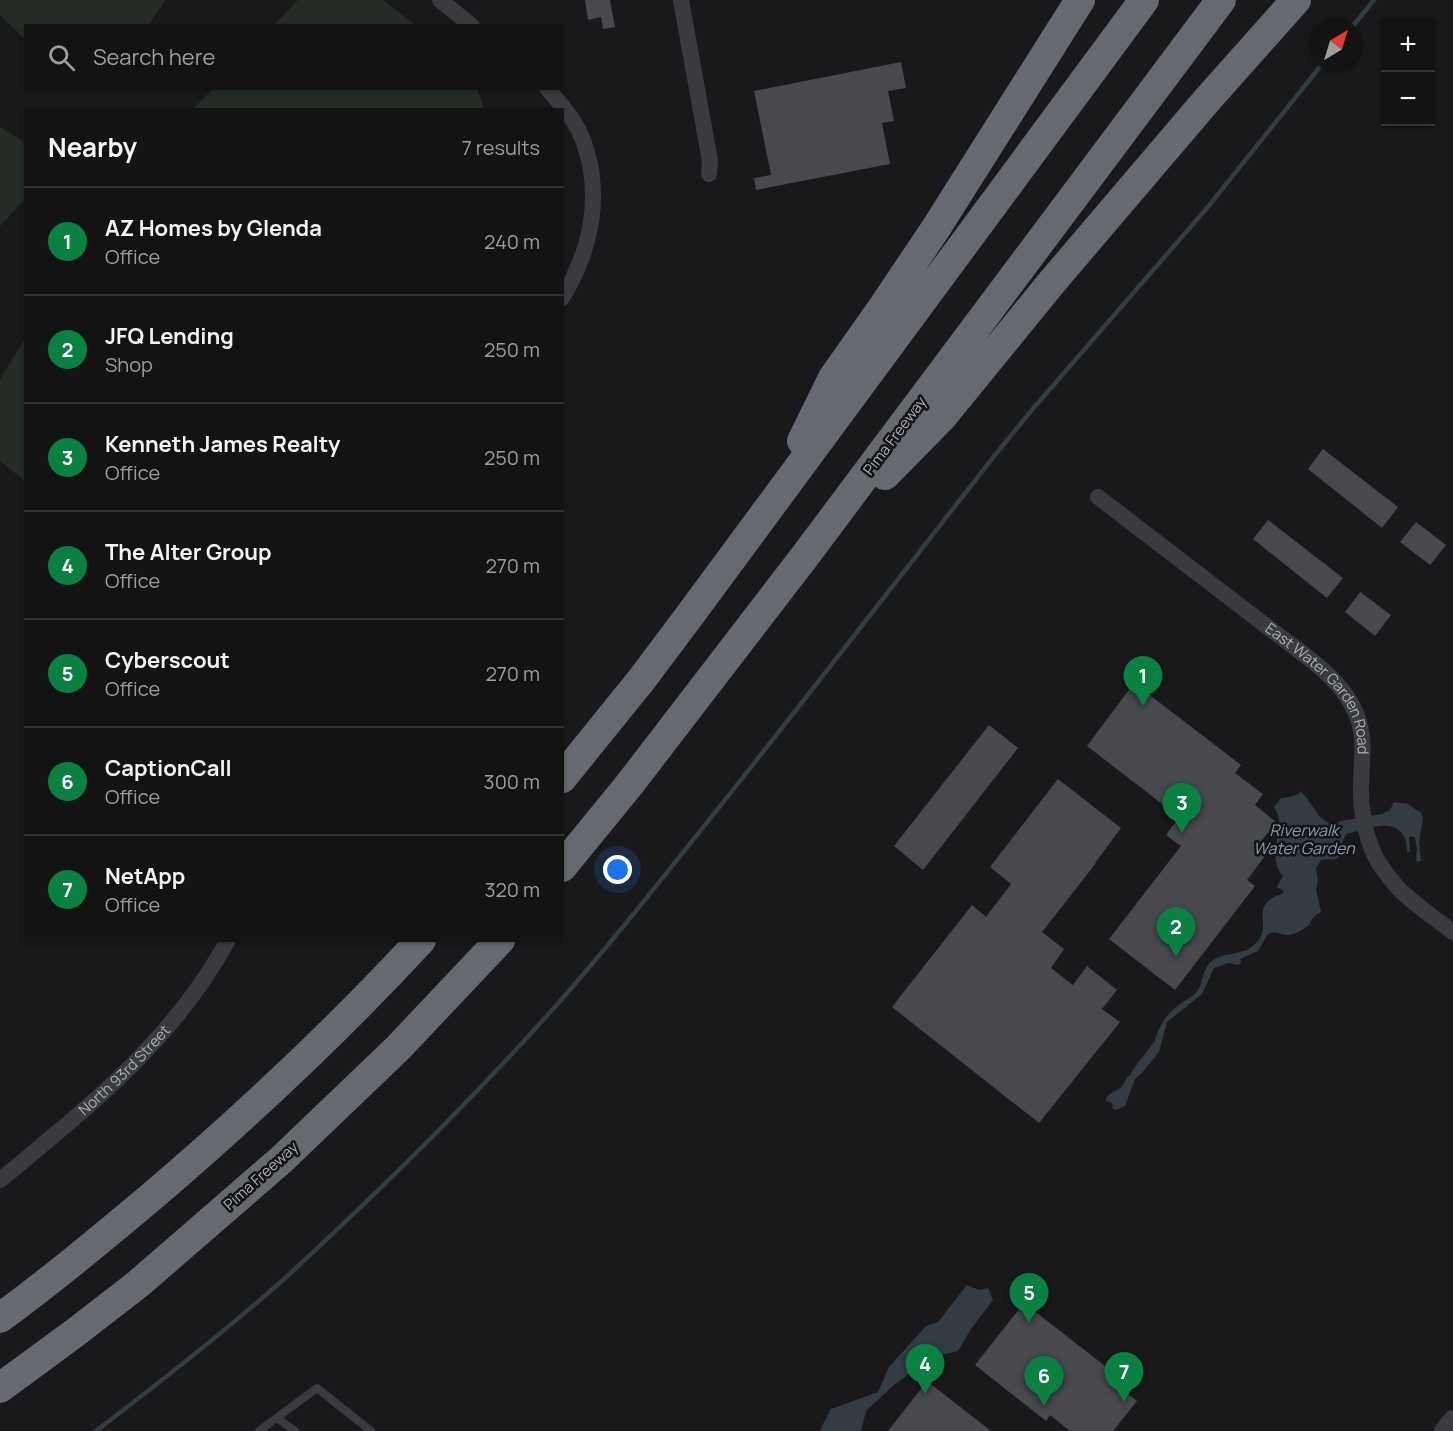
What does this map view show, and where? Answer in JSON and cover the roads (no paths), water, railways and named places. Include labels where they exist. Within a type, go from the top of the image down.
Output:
[{"type":"highway","points":[[755,528],[833,378],[936,228],[1080,0]]},
{"type":"highway","points":[[564,776],[642,679],[755,528],[1144,0]]},
{"type":"highway","name":"Pima Freeway","points":[[564,865],[629,785],[805,556],[1221,0]]},
{"type":"highway","points":[[805,556],[942,417],[1052,282],[1207,100],[1296,0]]},
{"type":"highway","points":[[0,1318],[102,1238],[206,1150],[341,1024],[419,942]]},
{"type":"highway","name":"Pima Freeway","points":[[0,1388],[138,1284],[281,1160],[398,1048],[498,942]]},
{"type":"street","points":[[440,0],[470,24]]},
{"type":"street","points":[[681,0],[710,161],[709,174]]},
{"type":"street","points":[[549,90],[564,108]]},
{"type":"street","points":[[564,108],[579,130],[587,148],[594,195],[586,246],[579,266],[564,294]]},
{"type":"street","name":"East Water Garden Road","points":[[1098,497],[1318,667],[1336,684],[1351,703],[1361,726],[1364,748],[1362,806],[1375,857],[1399,889],[1453,932]]},
{"type":"street","name":"North 93rd Street","points":[[0,1180],[73,1119],[149,1049],[192,997],[227,942]]},
{"type":"street","points":[[1444,1431],[1453,1420]]},
{"type":"lane","points":[[259,1431],[316,1388],[371,1431]]},
{"type":"lane","points":[[277,1418],[295,1431]]},
{"type":"water","name":"Riverwalk Water Garden","points":[[1300,791],[1320,817],[1334,824],[1382,814],[1390,810],[1394,802],[1408,804],[1421,813],[1423,818],[1419,843],[1421,861],[1416,860],[1415,838],[1411,836],[1409,838],[1410,851],[1408,853],[1405,839],[1395,828],[1370,827],[1347,834],[1342,842],[1343,852],[1339,858],[1321,860],[1316,868],[1318,881],[1316,889],[1321,912],[1309,925],[1294,934],[1268,934],[1258,951],[1240,959],[1241,963],[1238,965],[1228,963],[1214,968],[1202,994],[1167,1022],[1159,1052],[1135,1079],[1125,1106],[1113,1109],[1112,1103],[1106,1101],[1106,1098],[1122,1086],[1155,1041],[1167,1016],[1198,990],[1205,970],[1211,962],[1250,948],[1260,938],[1263,931],[1263,910],[1266,904],[1284,891],[1277,887],[1283,876],[1275,856],[1279,820],[1274,807],[1281,798],[1299,794]]},
{"type":"water","points":[[967,1285],[979,1290],[988,1288],[993,1300],[958,1351],[930,1358],[894,1385],[866,1411],[861,1431],[820,1431],[831,1409],[878,1392],[889,1367],[926,1326],[938,1322]]},
{"type":"waterway","points":[[1359,18],[1374,0]]},
{"type":"waterway","points":[[96,1431],[167,1376],[283,1280],[391,1178],[528,1037],[628,921],[995,455],[1207,208],[1316,72]]},
{"type":"place","name":"AZ Homes by Glenda","points":[[1143,706]]},
{"type":"place","name":"Kenneth James Realty","points":[[1182,833]]},
{"type":"place","name":"JFQ Lending","points":[[1176,957]]},
{"type":"place","name":"Cyberscout","points":[[1029,1323]]},
{"type":"place","name":"The Alter Group","points":[[925,1394]]},
{"type":"place","name":"NetApp","points":[[1124,1402]]},
{"type":"place","name":"CaptionCall","points":[[1044,1406]]}]
